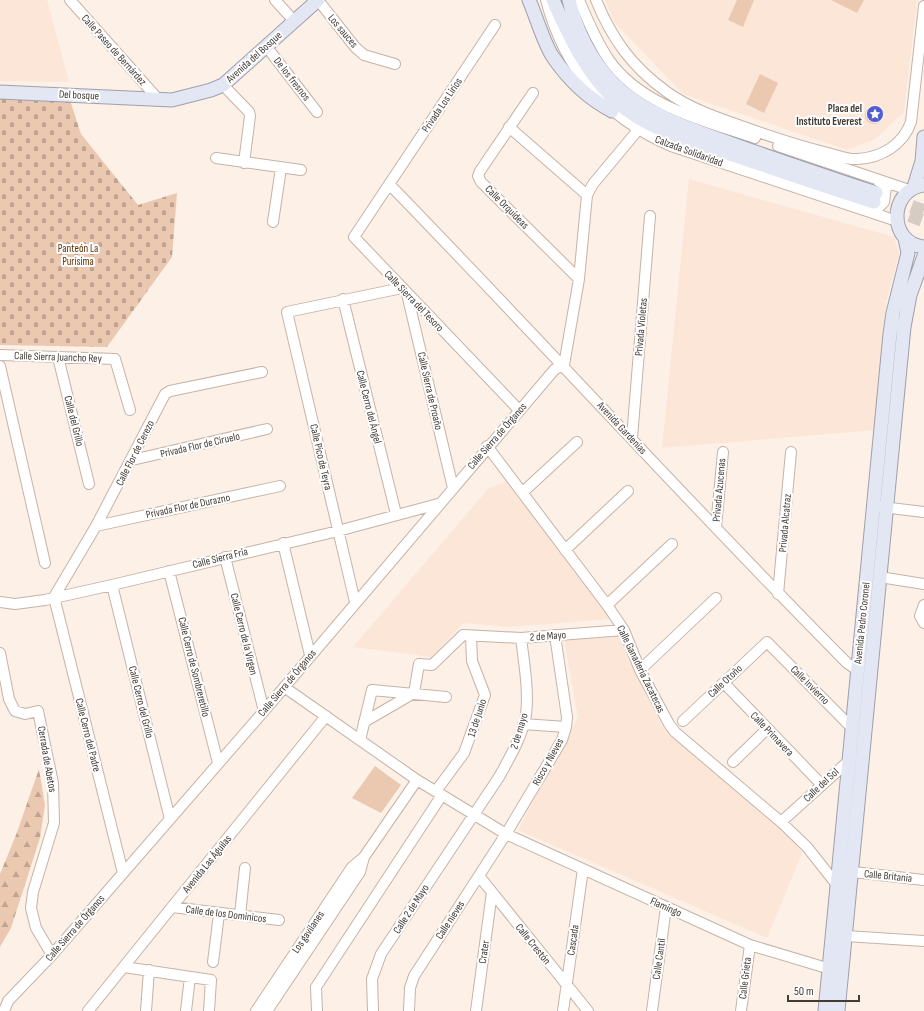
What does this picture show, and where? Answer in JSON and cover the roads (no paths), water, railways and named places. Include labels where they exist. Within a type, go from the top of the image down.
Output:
[{"type":"main road","name":"Avenida del Bosque","points":[[158,99],[172,100],[211,90],[223,85],[318,0]]},
{"type":"main road","points":[[529,0],[553,56],[580,89],[598,104],[612,111]]},
{"type":"main road","name":"Calzada Solidaridad","points":[[553,0],[576,50],[589,70],[616,101],[656,127],[691,141],[875,198],[671,121],[646,108],[612,82],[591,54],[573,18],[569,0]]},
{"type":"main road","name":"Del bosque","points":[[0,92],[158,99]]},
{"type":"main road","points":[[897,221],[900,202],[916,187],[922,161],[924,137]]},
{"type":"main road","name":"Avenida Pedro Coronel","points":[[838,1011],[880,577],[880,507],[891,327],[908,253],[905,238],[897,221]]},
{"type":"main road","points":[[905,238],[915,245],[924,247]]},
{"type":"main road","name":"Avenida Pedro Coronel","points":[[825,1011],[857,670],[904,327],[910,296],[924,256]]},
{"type":"street","name":"Calle Paseo de Bernárdez","points":[[70,0],[158,99]]},
{"type":"street","points":[[275,0],[294,21]]},
{"type":"street","name":"Los sauces","points":[[318,0],[354,47],[364,55],[395,64]]},
{"type":"street","name":"Calzada Solidaridad","points":[[546,0],[565,49],[573,65],[586,84],[612,111],[638,130],[671,146],[897,221]]},
{"type":"street","points":[[579,0],[594,34],[610,61],[626,79],[656,100],[727,129],[870,176],[916,187]]},
{"type":"street","points":[[596,0],[605,22],[622,50],[637,68],[668,93],[690,106],[721,119],[805,147],[855,160],[880,155],[900,142],[907,133],[911,122],[924,6]]},
{"type":"street","name":"Privada Los Lirios","points":[[389,184],[495,25]]},
{"type":"street","name":"De los fresnos","points":[[266,46],[317,112]]},
{"type":"street","points":[[223,85],[249,112],[250,116],[244,163]]},
{"type":"street","name":"Calle Orquídeas","points":[[533,93],[509,127],[478,176],[481,182],[579,278]]},
{"type":"street","points":[[509,127],[587,195]]},
{"type":"street","points":[[564,366],[579,278],[587,195],[593,184],[638,130]]},
{"type":"street","points":[[216,158],[301,170]]},
{"type":"street","points":[[273,222],[281,168]]},
{"type":"street","points":[[862,210],[876,210],[885,198],[886,187],[870,176]]},
{"type":"street","name":"Calle Sierra del Tesoro","points":[[389,184],[354,237],[520,410]]},
{"type":"street","name":"Avenida Gardenias","points":[[389,184],[564,366],[778,594],[847,663],[857,670]]},
{"type":"street","name":"Privada Violetas","points":[[632,438],[650,216]]},
{"type":"street","points":[[343,299],[405,291]]},
{"type":"street","name":"Calle Sierra de Proaño","points":[[405,291],[453,488]]},
{"type":"street","name":"Calle Pico de Teyra","points":[[343,299],[287,312],[355,602]]},
{"type":"street","name":"Calle Cerro del Ángel","points":[[343,299],[396,514]]},
{"type":"street","name":"Calle Sierra Juancho Rey","points":[[0,355],[115,359],[130,410]]},
{"type":"street","name":"Calle del Grillo","points":[[58,357],[89,484]]},
{"type":"street","points":[[0,366],[45,562]]},
{"type":"street","name":"Calle Sierra de Órganos","points":[[4,1011],[8,1001],[52,955],[264,711],[487,446],[555,369],[564,366]]},
{"type":"street","name":"Calle Flor de Cerezo","points":[[54,597],[96,526],[132,460],[165,394],[170,391],[262,372]]},
{"type":"street","name":"Privada Flor de Ciruelo","points":[[132,460],[267,429]]},
{"type":"street","points":[[522,492],[577,442]]},
{"type":"street","name":"Calle Ganadería Zacatecas","points":[[487,446],[607,605],[624,630],[640,670],[669,724],[675,732],[781,822],[807,847],[837,885]]},
{"type":"street","name":"Privada Azucenas","points":[[716,527],[723,452]]},
{"type":"street","name":"Privada Alcatraz","points":[[778,594],[791,452]]},
{"type":"street","name":"Privada Flor de Durazno","points":[[96,526],[280,486]]},
{"type":"street","points":[[565,550],[628,490]]},
{"type":"street","name":"Calle Sierra Fría","points":[[0,602],[15,604],[112,585],[338,531],[396,514],[438,504]]},
{"type":"street","points":[[880,507],[924,512]]},
{"type":"street","points":[[283,543],[310,655]]},
{"type":"street","points":[[607,605],[672,544]]},
{"type":"street","name":"Calle Cerro de la Virgen","points":[[225,557],[264,711]]},
{"type":"street","name":"Calle Cerro de Sombreretillo","points":[[169,571],[218,763]]},
{"type":"street","points":[[880,577],[924,584]]},
{"type":"street","name":"Calle Cerro del Grillo","points":[[112,585],[170,819]]},
{"type":"street","name":"Calle Cerro del Padre","points":[[54,597],[123,873]]},
{"type":"street","points":[[640,670],[716,598]]},
{"type":"street","points":[[924,605],[920,616],[924,623]]},
{"type":"street","name":"2 de Mayo","points":[[471,636],[522,638],[624,630]]},
{"type":"street","name":"Risco y Nieves","points":[[506,834],[562,740],[566,727],[567,716],[555,635]]},
{"type":"street","points":[[414,693],[419,664],[432,665],[463,636],[471,636]]},
{"type":"street","name":"13 de Junio","points":[[317,1011],[316,986],[464,753],[485,695],[472,661],[471,636]]},
{"type":"street","name":"2 de mayo","points":[[473,814],[514,751],[526,715],[526,691],[522,638]]},
{"type":"street","name":"Calle Otoño","points":[[683,721],[768,642]]},
{"type":"street","name":"Calle Invierno","points":[[768,642],[852,728]]},
{"type":"street","name":"Cerrada de Abetos","points":[[0,653],[9,699],[15,711],[25,714],[38,711],[53,783],[54,823],[33,892],[31,908],[36,928],[52,955]]},
{"type":"street","name":"Calle Primavera","points":[[724,683],[821,784]]},
{"type":"street","name":"Flamingo","points":[[284,687],[417,780],[506,834],[750,945],[830,969]]},
{"type":"street","points":[[360,740],[372,690],[446,696]]},
{"type":"street","points":[[364,722],[414,693]]},
{"type":"street","name":"Avenida Las Águilas","points":[[88,1011],[326,716]]},
{"type":"street","points":[[523,724],[566,727]]},
{"type":"street","points":[[733,762],[767,729]]},
{"type":"street","name":"Calle del Sol","points":[[781,822],[849,759],[863,753]]},
{"type":"street","name":"Los gavilanes","points":[[267,1011],[352,867],[364,857],[417,780]]},
{"type":"street","name":"Calle 2 de Mayo","points":[[373,1011],[372,979],[381,954],[473,814]]},
{"type":"street","name":"Calle nieves","points":[[409,1011],[410,988],[414,976],[506,834]]},
{"type":"street","points":[[240,915],[245,868]]},
{"type":"street","name":"Cascada","points":[[563,1011],[583,869]]},
{"type":"street","name":"Calle Britania","points":[[852,872],[924,880]]},
{"type":"street","name":"Calle Crestón","points":[[479,876],[588,1011]]},
{"type":"street","name":"Crater","points":[[476,1011],[492,892]]},
{"type":"street","name":"Calle de los Dominicos","points":[[172,907],[219,914],[279,920]]},
{"type":"street","name":"Calle Cantil","points":[[652,1011],[666,907]]},
{"type":"street","points":[[213,962],[219,914]]},
{"type":"street","points":[[846,936],[924,941]]},
{"type":"street","name":"Los gavilanes","points":[[256,1011],[310,938]]},
{"type":"street","name":"Calle Grieta","points":[[741,1011],[750,945]]},
{"type":"street","points":[[124,967],[211,980],[209,1011]]},
{"type":"street","points":[[146,1011],[149,970]]},
{"type":"street","points":[[186,1011],[190,977]]},
{"type":"tunnel","points":[[876,193],[924,211]]},
{"type":"tunnel","points":[[874,202],[924,221]]},
{"type":"place","name":"Placa del Instituto Everest","points":[[875,114]]},
{"type":"park label","name":"Panteón La Purísima","points":[[78,254]]}]
